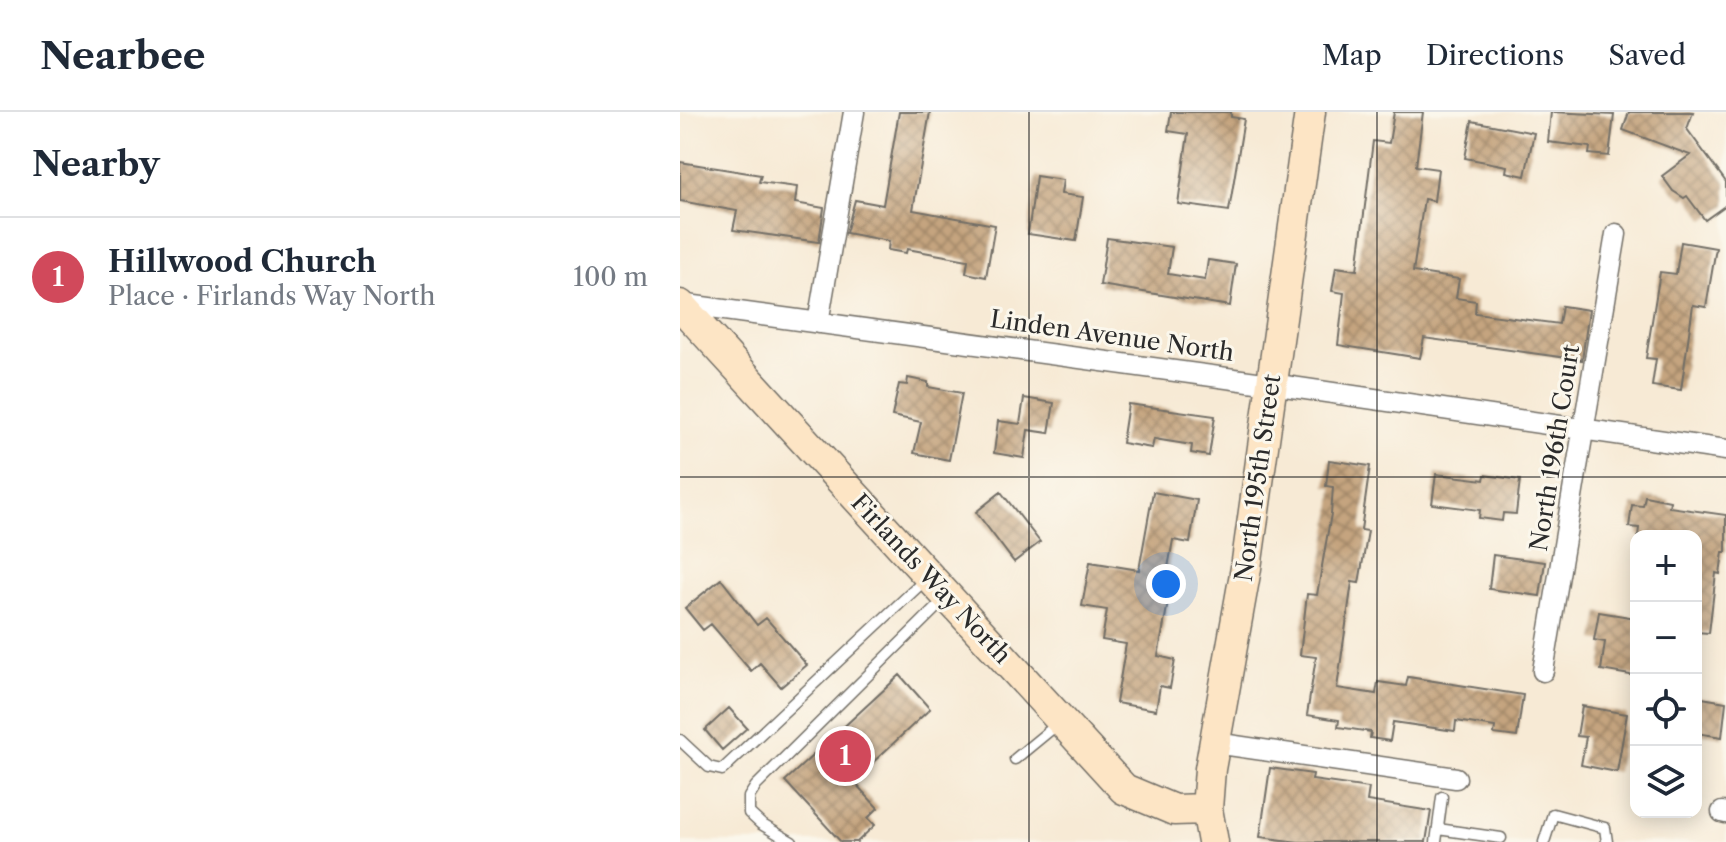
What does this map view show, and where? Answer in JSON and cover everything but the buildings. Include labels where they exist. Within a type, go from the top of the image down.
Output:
[{"type":"street","points":[[818,323],[854,112]]},
{"type":"street","name":"North 195th Street","points":[[1213,842],[1207,809],[1215,743],[1246,568],[1310,112]]},
{"type":"street","name":"North 196th Court","points":[[1543,671],[1586,429],[1616,234]]},
{"type":"street","name":"Linden Avenue North","points":[[680,305],[1271,384],[1726,450]]},
{"type":"street","name":"Firlands Way North","points":[[680,305],[1124,789],[1174,810],[1207,809]]},
{"type":"street","points":[[1215,743],[1456,778]]},
{"type":"lane","points":[[680,740],[709,767],[722,770],[938,586]]},
{"type":"lane","points":[[792,842],[761,824],[749,813],[749,797],[938,586]]},
{"type":"lane","points":[[1015,759],[1061,721]]},
{"type":"lane","points":[[1436,842],[1442,797]]},
{"type":"lane","points":[[1544,842],[1553,814],[1605,828],[1607,842]]},
{"type":"lane","points":[[1438,829],[1501,838]]},
{"type":"place","name":"Hillwood Church","points":[[845,756]]}]
